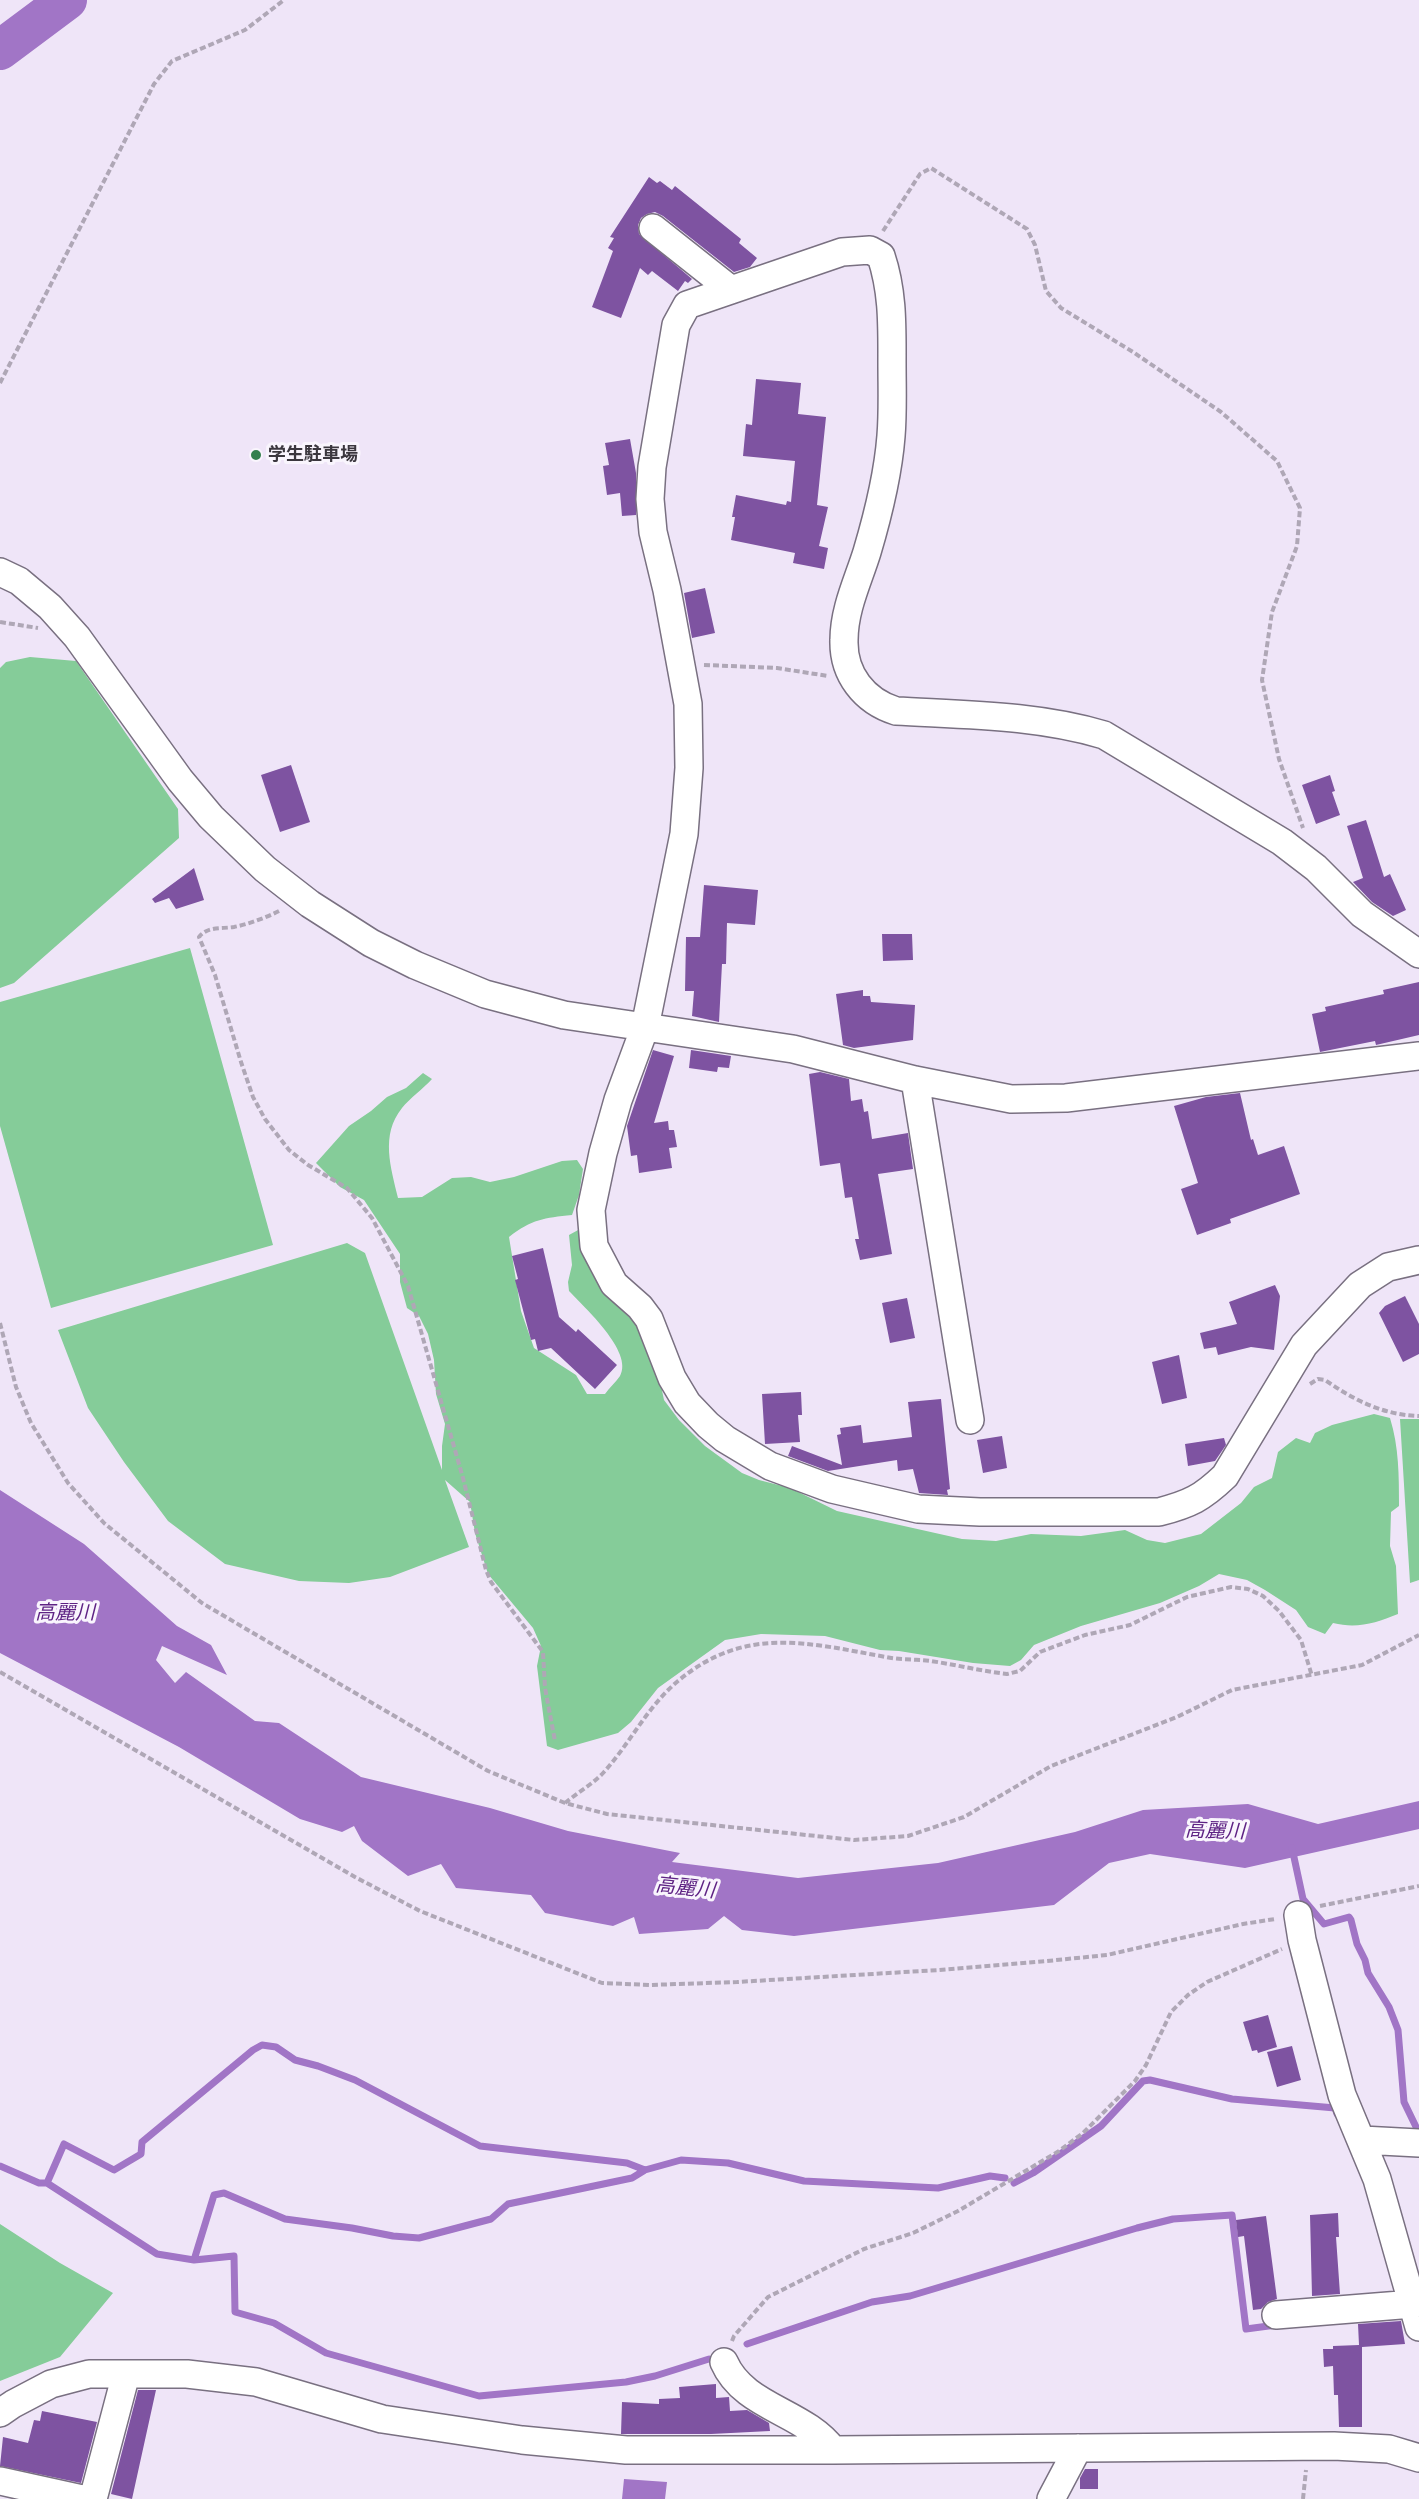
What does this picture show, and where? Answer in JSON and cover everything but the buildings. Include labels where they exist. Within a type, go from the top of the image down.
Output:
[{"type":"street","points":[[653,228],[730,289]]},
{"type":"street","points":[[1419,954],[1362,914],[1316,868],[1282,842],[1104,735],[1073,726],[1020,718],[896,711],[881,706],[864,695],[849,666],[844,641],[849,603],[867,553],[888,465],[891,434],[893,303],[881,256],[870,250],[842,252],[687,305],[676,325],[652,467],[650,500],[653,532],[667,590],[688,704],[689,768],[684,834],[645,1027],[618,1100],[603,1153],[591,1210],[594,1246],[614,1284],[640,1307],[649,1319],[657,1334],[672,1378],[687,1403],[725,1439],[770,1466],[832,1489],[918,1509],[980,1512],[1160,1512],[1187,1505],[1208,1492],[1225,1476],[1304,1345],[1360,1285],[1388,1267],[1419,1260]]},
{"type":"street","points":[[0,572],[19,581],[50,607],[77,637],[180,780],[211,817],[265,869],[298,895],[371,943],[415,965],[485,994],[564,1015],[793,1049],[915,1080],[1011,1100],[1066,1098],[1419,1056]]},
{"type":"street","points":[[915,1080],[970,1420]]},
{"type":"street","points":[[1276,2315],[1416,2315],[1377,2179],[1342,2095],[1300,1928]]},
{"type":"street","points":[[1362,2140],[1419,2143]]},
{"type":"street","points":[[724,2362],[730,2377],[749,2394],[807,2425],[824,2438],[833,2450]]},
{"type":"street","points":[[0,2414],[13,2404],[51,2384],[89,2374],[187,2374],[243,2379],[382,2419],[522,2440],[626,2450],[1364,2446],[1389,2449],[1419,2458]]},
{"type":"street","points":[[93,2499],[126,2374]]},
{"type":"street","points":[[1052,2499],[1078,2448]]},
{"type":"street","points":[[0,2481],[82,2499]]},
{"type":"path","points":[[0,383],[154,84],[172,61],[245,30],[284,0]]},
{"type":"path","points":[[870,250],[920,174],[932,168],[1027,229],[1035,245],[1046,291],[1061,308],[1133,352],[1221,412],[1277,461],[1300,508],[1297,546],[1272,612],[1262,680],[1279,759],[1316,868]]},
{"type":"path","points":[[681,666],[751,665],[855,680]]},
{"type":"path","points":[[298,895],[278,912],[234,927],[213,928],[203,932],[199,937],[215,975],[241,1062],[265,1119],[289,1150],[308,1165],[347,1188],[372,1218],[408,1286],[463,1478],[486,1570],[491,1582],[543,1652],[545,1688],[555,1741]]},
{"type":"path","points":[[0,1323],[16,1387],[31,1423],[68,1483],[104,1523],[202,1603],[488,1771],[565,1803],[617,1815],[842,1839],[908,1836],[964,1816],[1051,1766],[1177,1717],[1232,1690],[1362,1665],[1419,1635]]},
{"type":"path","points":[[1304,1389],[1318,1379],[1325,1380],[1374,1408],[1388,1413],[1419,1416]]},
{"type":"path","points":[[565,1803],[602,1774],[654,1702],[679,1680],[702,1664],[735,1649],[759,1642],[840,1647],[888,1658],[915,1659],[1007,1674],[1020,1671],[1040,1652],[1076,1638],[1130,1625],[1187,1597],[1231,1587],[1248,1589],[1263,1596],[1279,1611],[1300,1640],[1312,1676]]},
{"type":"path","points":[[0,1672],[420,1911],[602,1983],[650,1985],[737,1982],[939,1970],[1107,1955],[1243,1924],[1300,1928]]},
{"type":"path","points":[[724,2362],[734,2336],[768,2297],[864,2249],[913,2233],[958,2211],[1059,2151],[1083,2133],[1135,2081],[1146,2065],[1171,2012],[1188,1995],[1300,1928],[1335,1902],[1419,1886]]},
{"type":"green space","points":[[30,657],[76,661],[178,809],[179,838],[14,983],[0,988],[0,668],[6,662]]},
{"type":"green space","points":[[190,948],[273,1245],[51,1308],[0,1126],[0,1002]]},
{"type":"green space","points":[[423,1073],[432,1079],[402,1108],[391,1129],[390,1163],[398,1198],[422,1197],[452,1178],[471,1177],[490,1182],[514,1177],[562,1161],[577,1160],[583,1169],[579,1195],[572,1215],[539,1220],[509,1237],[521,1311],[534,1348],[576,1375],[587,1394],[605,1394],[620,1376],[622,1366],[614,1343],[569,1291],[568,1282],[572,1265],[569,1235],[580,1229],[599,1283],[615,1304],[642,1329],[659,1376],[664,1400],[679,1420],[705,1446],[742,1473],[790,1488],[837,1511],[962,1539],[996,1541],[1031,1534],[1081,1536],[1125,1530],[1147,1540],[1165,1543],[1201,1534],[1241,1503],[1254,1487],[1272,1478],[1278,1452],[1296,1438],[1310,1443],[1315,1433],[1332,1425],[1374,1414],[1390,1418],[1399,1473],[1399,1506],[1391,1512],[1390,1546],[1396,1566],[1398,1614],[1366,1624],[1333,1623],[1325,1634],[1308,1627],[1296,1610],[1265,1590],[1247,1580],[1219,1574],[1199,1586],[1160,1603],[1081,1626],[1034,1645],[1021,1660],[1010,1666],[880,1650],[825,1636],[761,1634],[725,1640],[658,1688],[631,1722],[618,1733],[558,1750],[547,1746],[537,1666],[541,1646],[533,1628],[488,1574],[475,1533],[470,1502],[445,1480],[469,1547],[390,1577],[349,1583],[299,1581],[225,1564],[168,1521],[124,1462],[88,1408],[58,1330],[347,1243],[365,1253],[442,1470],[445,1424],[436,1394],[434,1360],[428,1334],[419,1316],[407,1308],[400,1282],[400,1254],[364,1200],[340,1187],[316,1163],[349,1126],[387,1097],[406,1088]]},
{"type":"green space","points":[[1400,1419],[1419,1419],[1419,1580],[1410,1583]]},
{"type":"green space","points":[[0,2224],[60,2263],[113,2293],[60,2357],[0,2381]]},
{"type":"water","name":"高麗川","points":[[0,1490],[84,1544],[177,1626],[211,1645],[227,1675],[162,1646],[156,1660],[175,1683],[186,1672],[255,1721],[279,1723],[361,1777],[490,1808],[568,1831],[680,1853],[672,1862],[798,1878],[938,1863],[1075,1832],[1143,1810],[1248,1804],[1318,1824],[1419,1801],[1419,1829],[1245,1868],[1150,1854],[1109,1863],[1054,1905],[794,1936],[742,1930],[724,1916],[708,1929],[639,1934],[634,1917],[613,1926],[545,1913],[531,1895],[456,1888],[441,1864],[408,1876],[362,1841],[354,1826],[342,1832],[300,1819],[179,1747],[0,1653]]},
{"type":"water","points":[[624,2479],[667,2482],[665,2499],[622,2499]]},
{"type":"waterway","name":"高麗川","points":[[0,50],[67,0]]},
{"type":"waterway","points":[[1292,1848],[1303,1899],[1324,1924],[1349,1917],[1351,1920],[1368,1973],[1389,2007],[1398,2030],[1404,2102],[1419,2133]]},
{"type":"waterway","points":[[0,2166],[39,2183],[47,2183],[64,2144],[114,2170],[141,2154],[142,2142],[262,2045],[276,2047],[295,2060],[355,2080],[480,2146],[627,2163],[645,2170],[681,2160],[728,2163],[804,2181],[938,2188],[990,2176],[1005,2178]]},
{"type":"waterway","points":[[1014,2183],[1033,2173],[1101,2126],[1143,2081],[1150,2080],[1232,2099],[1335,2108],[1337,2114]]},
{"type":"waterway","points":[[194,2260],[214,2195],[224,2193],[285,2219],[419,2238],[491,2219],[508,2204],[632,2178],[645,2170]]},
{"type":"waterway","points":[[47,2183],[157,2254],[194,2260],[234,2256],[235,2312],[274,2323],[326,2353],[479,2396],[626,2382],[655,2376],[709,2359]]},
{"type":"waterway","points":[[747,2344],[872,2302],[910,2296],[1137,2228],[1173,2219],[1232,2215],[1246,2329],[1276,2325]]},
{"type":"place","name":"学生駐車場","points":[[256,455]]}]
